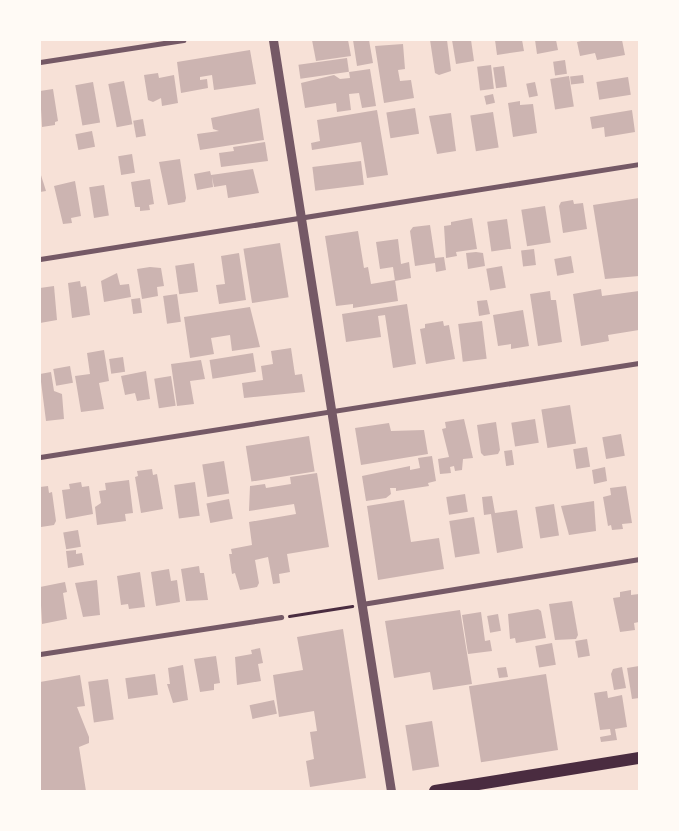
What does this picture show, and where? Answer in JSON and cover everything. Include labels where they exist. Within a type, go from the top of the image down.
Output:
[{"type":"main road","points":[[435,791],[639,758]]},
{"type":"street","points":[[40,62],[184,40]]},
{"type":"street","points":[[273,40],[391,791]]},
{"type":"street","points":[[40,259],[302,219],[639,164]]},
{"type":"street","points":[[40,457],[639,363]]},
{"type":"street","points":[[362,604],[639,559]]},
{"type":"street","points":[[40,654],[281,617]]},
{"type":"path","points":[[281,617],[362,604]]},
{"type":"building","points":[[312,40],[348,40],[351,56],[316,61]]},
{"type":"building","points":[[353,40],[369,40],[373,63],[357,66]]},
{"type":"building","points":[[430,40],[447,40],[451,71],[439,75],[435,73]]},
{"type":"building","points":[[452,40],[471,40],[474,61],[456,64]]},
{"type":"building","points":[[495,40],[522,40],[524,51],[497,55]]},
{"type":"building","points":[[535,40],[556,40],[558,50],[537,54]]},
{"type":"building","points":[[585,40],[622,40],[625,55],[597,60],[595,53],[580,56],[577,42]]},
{"type":"building","points":[[403,44],[405,69],[398,70],[400,81],[411,80],[414,98],[384,103],[375,46]]},
{"type":"building","points":[[250,50],[256,84],[214,90],[212,75],[200,77],[200,80],[207,79],[208,88],[181,93],[177,62]]},
{"type":"building","points":[[347,58],[349,72],[300,79],[298,65]]},
{"type":"building","points":[[565,60],[567,74],[555,76],[553,62]]},
{"type":"building","points":[[491,65],[494,89],[480,91],[477,67]]},
{"type":"building","points":[[504,66],[507,87],[496,88],[493,68]]},
{"type":"building","points":[[370,69],[376,106],[362,108],[359,93],[349,94],[351,110],[337,112],[336,103],[305,108],[301,83],[334,75],[340,79],[350,78],[349,72]]},
{"type":"building","points":[[158,73],[159,78],[174,75],[178,103],[162,106],[161,98],[153,102],[148,100],[144,75]]},
{"type":"building","points":[[583,75],[584,83],[571,85],[570,77]]},
{"type":"building","points":[[569,76],[574,107],[555,110],[550,79]]},
{"type":"building","points":[[628,77],[631,95],[599,100],[596,82]]},
{"type":"building","points":[[124,81],[132,124],[117,127],[108,84]]},
{"type":"building","points":[[93,82],[100,122],[82,126],[75,85]]},
{"type":"building","points":[[535,82],[538,96],[529,98],[526,84]]},
{"type":"building","points":[[53,89],[58,121],[55,122],[55,125],[42,127],[40,91]]},
{"type":"building","points":[[493,94],[495,103],[486,105],[484,96]]},
{"type":"building","points":[[520,101],[520,105],[533,104],[537,133],[513,137],[508,103]]},
{"type":"building","points":[[259,108],[264,140],[200,150],[197,134],[219,131],[213,129],[211,118]]},
{"type":"building","points":[[415,108],[419,134],[390,138],[386,113]]},
{"type":"building","points":[[377,110],[388,175],[367,178],[361,142],[312,150],[311,143],[320,141],[317,120]]},
{"type":"building","points":[[632,110],[635,132],[605,137],[604,127],[592,129],[590,117]]},
{"type":"building","points":[[493,112],[499,148],[476,151],[470,116]]},
{"type":"building","points":[[451,113],[456,151],[437,154],[429,116]]},
{"type":"building","points":[[143,119],[146,136],[136,137],[133,121]]},
{"type":"building","points":[[92,131],[95,147],[78,150],[75,134]]},
{"type":"building","points":[[265,142],[268,161],[221,167],[219,153],[234,151],[233,147]]},
{"type":"building","points":[[132,154],[135,173],[121,175],[118,156]]},
{"type":"building","points":[[180,159],[185,202],[168,205],[159,162]]},
{"type":"building","points":[[361,161],[364,185],[315,191],[312,167]]},
{"type":"building","points":[[253,169],[259,193],[228,198],[226,185],[214,187],[212,177],[213,187],[197,190],[194,174],[210,171],[211,175]]},
{"type":"building","points":[[40,172],[46,191],[40,192]]},
{"type":"building","points":[[150,179],[154,204],[149,205],[150,210],[140,211],[140,207],[135,207],[131,182]]},
{"type":"building","points":[[75,181],[81,216],[71,218],[72,223],[63,224],[54,186]]},
{"type":"building","points":[[104,185],[109,216],[94,218],[89,187]]},
{"type":"building","points":[[639,198],[639,276],[605,279],[593,205]]},
{"type":"building","points":[[573,200],[574,204],[583,203],[587,229],[563,233],[559,206],[561,202]]},
{"type":"building","points":[[545,206],[551,243],[527,246],[521,210]]},
{"type":"building","points":[[472,218],[477,249],[456,252],[457,256],[446,258],[444,226],[451,225],[451,222]]},
{"type":"building","points":[[507,219],[511,249],[491,251],[487,222]]},
{"type":"building","points":[[430,225],[435,258],[444,257],[446,270],[436,272],[435,263],[415,266],[410,231],[413,227]]},
{"type":"building","points":[[358,231],[364,268],[368,267],[371,284],[395,280],[398,301],[353,308],[353,304],[336,306],[325,236]]},
{"type":"building","points":[[398,239],[401,264],[409,262],[411,278],[395,281],[393,267],[380,269],[376,242]]},
{"type":"building","points":[[280,243],[289,297],[252,303],[243,249]]},
{"type":"building","points":[[534,249],[536,265],[523,266],[521,251]]},
{"type":"building","points":[[239,253],[246,300],[219,304],[216,285],[225,284],[221,256]]},
{"type":"building","points":[[466,253],[483,253],[485,266],[468,269]]},
{"type":"building","points":[[571,256],[574,273],[557,276],[554,259]]},
{"type":"building","points":[[194,263],[198,292],[179,294],[175,266]]},
{"type":"building","points":[[502,266],[506,288],[490,290],[486,269]]},
{"type":"building","points":[[161,268],[164,286],[157,287],[158,296],[142,299],[137,269]]},
{"type":"building","points":[[117,273],[120,285],[129,284],[131,297],[104,302],[101,281]]},
{"type":"building","points":[[80,281],[81,287],[86,286],[90,315],[72,318],[68,283]]},
{"type":"building","points":[[54,286],[57,320],[40,323],[40,288]]},
{"type":"building","points":[[601,289],[602,296],[639,291],[639,330],[608,335],[609,341],[581,346],[573,294]]},
{"type":"building","points":[[550,291],[551,300],[556,300],[562,342],[538,346],[530,294]]},
{"type":"building","points":[[177,294],[181,322],[167,324],[163,296]]},
{"type":"building","points":[[140,298],[142,313],[133,314],[131,299]]},
{"type":"building","points":[[487,300],[490,314],[479,316],[477,301]]},
{"type":"building","points":[[407,304],[416,364],[393,368],[385,315],[378,316],[381,337],[346,342],[342,314]]},
{"type":"building","points":[[250,307],[260,347],[232,351],[230,335],[211,338],[214,354],[190,358],[184,317]]},
{"type":"building","points":[[523,310],[529,346],[511,349],[511,344],[498,346],[493,315]]},
{"type":"building","points":[[443,321],[444,326],[449,325],[455,359],[426,364],[420,329],[425,328],[425,324]]},
{"type":"building","points":[[482,321],[487,359],[463,362],[458,324]]},
{"type":"building","points":[[291,348],[295,375],[302,374],[305,392],[244,398],[242,383],[263,380],[261,366],[273,364],[271,351]]},
{"type":"building","points":[[104,350],[109,381],[99,383],[104,409],[81,412],[75,376],[90,374],[87,353]]},
{"type":"building","points":[[253,353],[256,372],[213,379],[210,360]]},
{"type":"building","points":[[123,357],[125,372],[111,374],[109,359]]},
{"type":"building","points":[[201,360],[205,379],[190,381],[194,404],[177,406],[171,364]]},
{"type":"building","points":[[70,366],[73,383],[56,386],[53,369]]},
{"type":"building","points":[[146,371],[150,399],[137,401],[135,393],[125,395],[121,376]]},
{"type":"building","points":[[51,372],[54,391],[62,394],[64,419],[46,421],[40,374]]},
{"type":"building","points":[[171,376],[176,406],[159,408],[154,379]]},
{"type":"building","points":[[570,405],[576,444],[547,448],[541,410]]},
{"type":"building","points":[[464,419],[473,458],[463,459],[462,470],[455,471],[454,466],[450,467],[451,473],[440,474],[438,459],[449,457],[442,429],[446,428],[445,422]]},
{"type":"building","points":[[535,419],[539,443],[515,446],[511,423]]},
{"type":"building","points":[[496,422],[500,450],[498,454],[484,456],[481,453],[477,425]]},
{"type":"building","points":[[389,423],[391,431],[424,430],[428,454],[361,465],[355,428]]},
{"type":"building","points":[[621,434],[625,456],[606,459],[602,437]]},
{"type":"building","points":[[309,436],[315,472],[251,482],[246,446]]},
{"type":"building","points":[[587,447],[590,467],[576,469],[573,449]]},
{"type":"building","points":[[512,450],[514,465],[506,466],[504,451]]},
{"type":"building","points":[[432,456],[436,481],[428,483],[429,486],[396,491],[396,488],[390,488],[391,494],[386,498],[366,501],[362,476],[410,466],[410,470],[420,468],[418,458]]},
{"type":"building","points":[[224,461],[229,494],[207,497],[202,464]]},
{"type":"building","points":[[605,467],[607,481],[594,484],[592,470]]},
{"type":"building","points":[[152,469],[153,475],[157,474],[163,509],[141,513],[135,477],[138,476],[137,471]]},
{"type":"building","points":[[317,473],[329,547],[287,554],[290,572],[279,574],[280,583],[273,584],[268,557],[255,560],[259,583],[257,587],[240,590],[235,573],[232,574],[229,554],[232,554],[231,549],[252,545],[249,522],[296,514],[294,504],[249,511],[250,486],[265,484],[266,488],[291,484],[290,477]]},
{"type":"building","points":[[129,480],[133,513],[125,514],[126,521],[97,525],[95,507],[101,503],[99,491],[106,490],[105,483]]},
{"type":"building","points":[[81,482],[82,487],[89,486],[93,514],[66,519],[62,490],[70,489],[69,484]]},
{"type":"building","points":[[195,482],[200,516],[179,519],[174,485]]},
{"type":"building","points":[[48,486],[49,493],[52,492],[56,521],[54,525],[41,527],[40,487]]},
{"type":"building","points":[[626,486],[632,523],[622,524],[623,529],[612,530],[611,525],[608,526],[603,497],[611,495],[610,488]]},
{"type":"building","points":[[465,494],[468,512],[449,515],[446,497]]},
{"type":"building","points":[[492,496],[495,513],[517,510],[523,548],[497,553],[491,514],[484,515],[482,497]]},
{"type":"building","points":[[229,499],[233,519],[210,523],[206,503]]},
{"type":"building","points":[[404,500],[411,542],[439,538],[444,569],[378,580],[367,506]]},
{"type":"building","points":[[594,501],[596,531],[569,535],[561,506]]},
{"type":"building","points":[[554,504],[559,536],[540,539],[535,507]]},
{"type":"building","points":[[474,517],[480,554],[455,557],[449,521]]},
{"type":"building","points":[[78,530],[81,547],[66,549],[63,533]]},
{"type":"building","points":[[76,550],[76,554],[82,553],[84,565],[68,568],[66,551]]},
{"type":"building","points":[[199,566],[200,573],[204,573],[208,600],[186,601],[181,569]]},
{"type":"building","points":[[169,569],[171,581],[177,580],[180,602],[156,606],[151,572]]},
{"type":"building","points":[[140,572],[145,607],[129,609],[128,604],[121,605],[117,576]]},
{"type":"building","points":[[97,580],[100,615],[83,617],[75,583]]},
{"type":"building","points":[[65,582],[67,592],[63,593],[67,619],[42,624],[40,587]]},
{"type":"building","points":[[631,590],[631,595],[639,594],[639,622],[634,623],[635,630],[620,632],[613,598],[620,597],[620,592]]},
{"type":"building","points":[[572,601],[578,635],[576,639],[555,640],[549,604]]},
{"type":"building","points":[[538,609],[541,611],[546,638],[516,643],[515,638],[510,639],[508,614]]},
{"type":"building","points":[[460,610],[472,684],[433,690],[430,672],[394,678],[385,621]]},
{"type":"building","points":[[481,612],[485,641],[490,640],[492,651],[468,654],[462,615]]},
{"type":"building","points":[[498,614],[501,631],[490,633],[487,616]]},
{"type":"building","points":[[343,629],[366,778],[310,787],[306,761],[314,759],[310,732],[317,731],[314,711],[279,717],[273,675],[303,670],[297,637]]},
{"type":"building","points":[[587,639],[590,656],[578,658],[575,641]]},
{"type":"building","points":[[552,643],[556,665],[539,668],[535,646]]},
{"type":"building","points":[[260,648],[263,663],[258,664],[261,681],[237,685],[235,657],[252,654],[251,650]]},
{"type":"building","points":[[216,656],[220,683],[214,684],[214,690],[200,692],[194,659]]},
{"type":"building","points":[[183,665],[188,700],[173,703],[167,684],[170,684],[168,668]]},
{"type":"building","points":[[639,666],[639,698],[632,699],[627,668]]},
{"type":"building","points":[[506,667],[508,677],[499,678],[497,668]]},
{"type":"building","points":[[622,667],[626,688],[614,690],[611,674],[613,669]]},
{"type":"building","points":[[155,674],[158,695],[128,699],[125,678]]},
{"type":"building","points":[[546,674],[558,750],[481,762],[469,686]]},
{"type":"building","points":[[80,675],[85,706],[77,707],[89,737],[89,743],[79,747],[86,791],[40,791],[40,682]]},
{"type":"building","points":[[108,679],[114,720],[94,722],[88,682]]},
{"type":"building","points":[[607,691],[608,698],[622,695],[627,727],[615,729],[617,740],[601,742],[600,737],[611,735],[610,729],[600,730],[594,693]]},
{"type":"building","points":[[274,700],[277,714],[252,719],[250,705]]},
{"type":"building","points":[[432,721],[439,766],[413,771],[405,725]]}]
